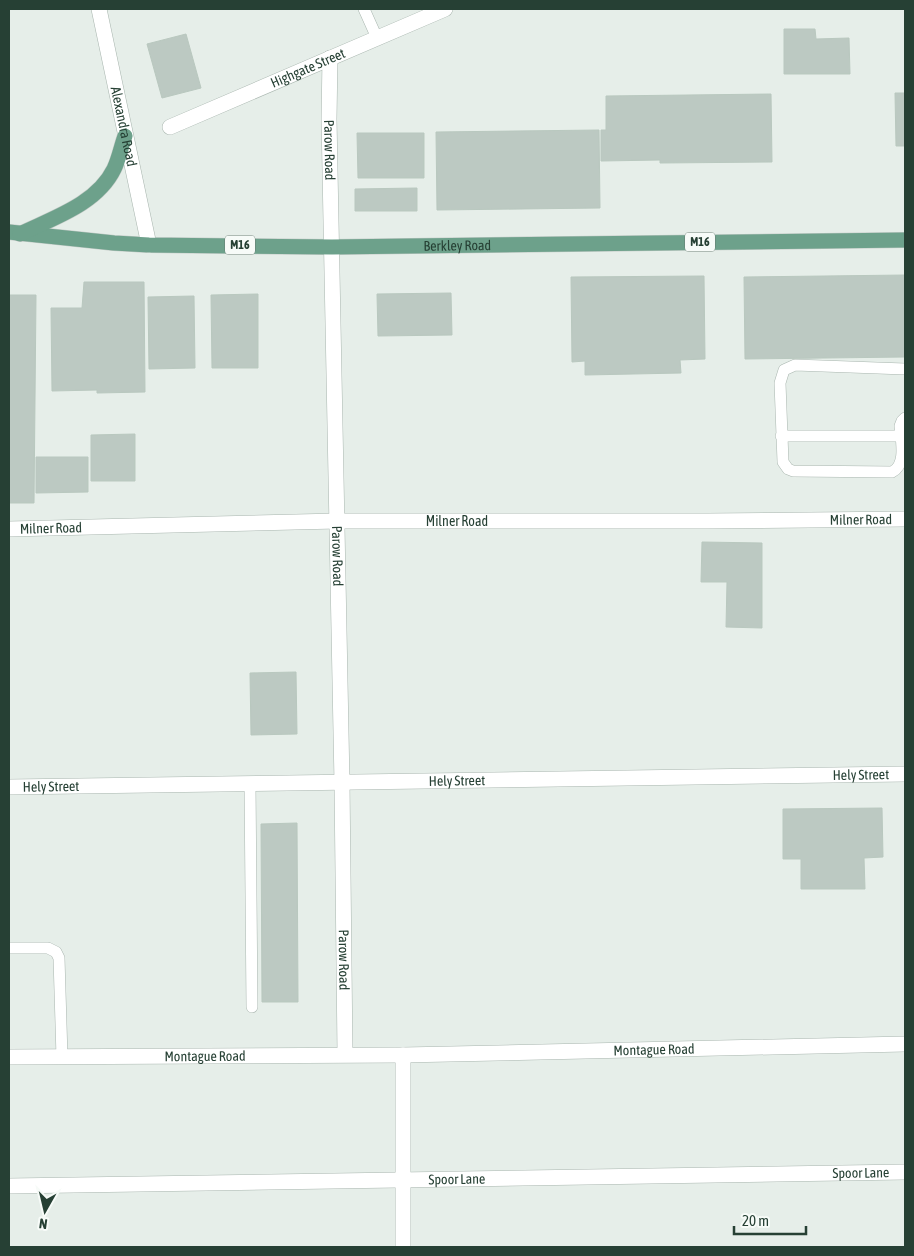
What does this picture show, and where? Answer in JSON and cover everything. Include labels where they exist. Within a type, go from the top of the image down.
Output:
[{"type":"main road","points":[[15,233],[81,204],[100,190],[115,168],[125,136]]},
{"type":"main road","name":"Berkley Road","points":[[15,233],[149,245],[332,247],[905,240]]},
{"type":"street","name":"Alexandra Road","points":[[99,9],[149,245]]},
{"type":"street","name":"Highgate Street","points":[[170,126],[445,9]]},
{"type":"street","name":"Parow Road","points":[[330,58],[329,120],[342,782],[345,1054]]},
{"type":"street","name":"Milner Road","points":[[9,528],[337,521],[718,521],[905,518]]},
{"type":"street","name":"Hely Street","points":[[9,787],[905,774]]},
{"type":"street","name":"Montague Road","points":[[9,1057],[403,1055],[905,1044]]},
{"type":"street","points":[[403,1055],[403,1247]]},
{"type":"street","name":"Spoor Lane","points":[[9,1186],[905,1172]]},
{"type":"lane","points":[[364,9],[377,38]]},
{"type":"lane","points":[[905,369],[795,365],[784,370],[780,384],[783,462],[791,471],[892,472],[901,464],[900,426],[905,418]]},
{"type":"lane","points":[[782,436],[901,436]]},
{"type":"lane","points":[[250,784],[252,1007]]},
{"type":"lane","points":[[9,948],[48,948],[56,952],[59,958],[62,1056]]},
{"type":"building","points":[[784,29],[815,29],[816,39],[849,38],[850,74],[784,74]]},
{"type":"building","points":[[186,34],[201,88],[162,98],[147,44]]},
{"type":"building","points":[[895,93],[905,93],[905,146],[896,146]]},
{"type":"building","points":[[771,94],[772,162],[660,163],[660,160],[601,161],[601,130],[606,130],[606,96]]},
{"type":"building","points":[[599,130],[600,208],[437,210],[436,132]]},
{"type":"building","points":[[357,133],[424,133],[424,178],[358,178]]},
{"type":"building","points":[[417,188],[417,211],[355,211],[355,189]]},
{"type":"building","points":[[905,275],[905,357],[745,359],[744,277]]},
{"type":"building","points":[[704,276],[705,359],[680,360],[681,373],[585,375],[585,361],[572,362],[571,277]]},
{"type":"building","points":[[84,282],[144,282],[145,392],[97,393],[97,390],[52,391],[51,308],[82,308]]},
{"type":"building","points":[[451,293],[452,335],[378,336],[377,294]]},
{"type":"building","points":[[258,294],[258,368],[212,368],[211,295]]},
{"type":"building","points":[[9,295],[36,295],[34,503],[9,503]]},
{"type":"building","points":[[194,296],[195,368],[149,369],[148,297]]},
{"type":"building","points":[[135,434],[135,481],[91,481],[91,435]]},
{"type":"building","points":[[36,457],[88,457],[88,492],[36,493]]},
{"type":"building","points":[[702,542],[762,543],[762,628],[726,627],[727,582],[701,582]]},
{"type":"building","points":[[296,672],[297,734],[251,735],[250,673]]},
{"type":"building","points":[[882,808],[883,857],[864,858],[865,889],[801,889],[801,859],[783,859],[783,809]]},
{"type":"building","points":[[297,823],[298,1002],[262,1002],[261,824]]}]
